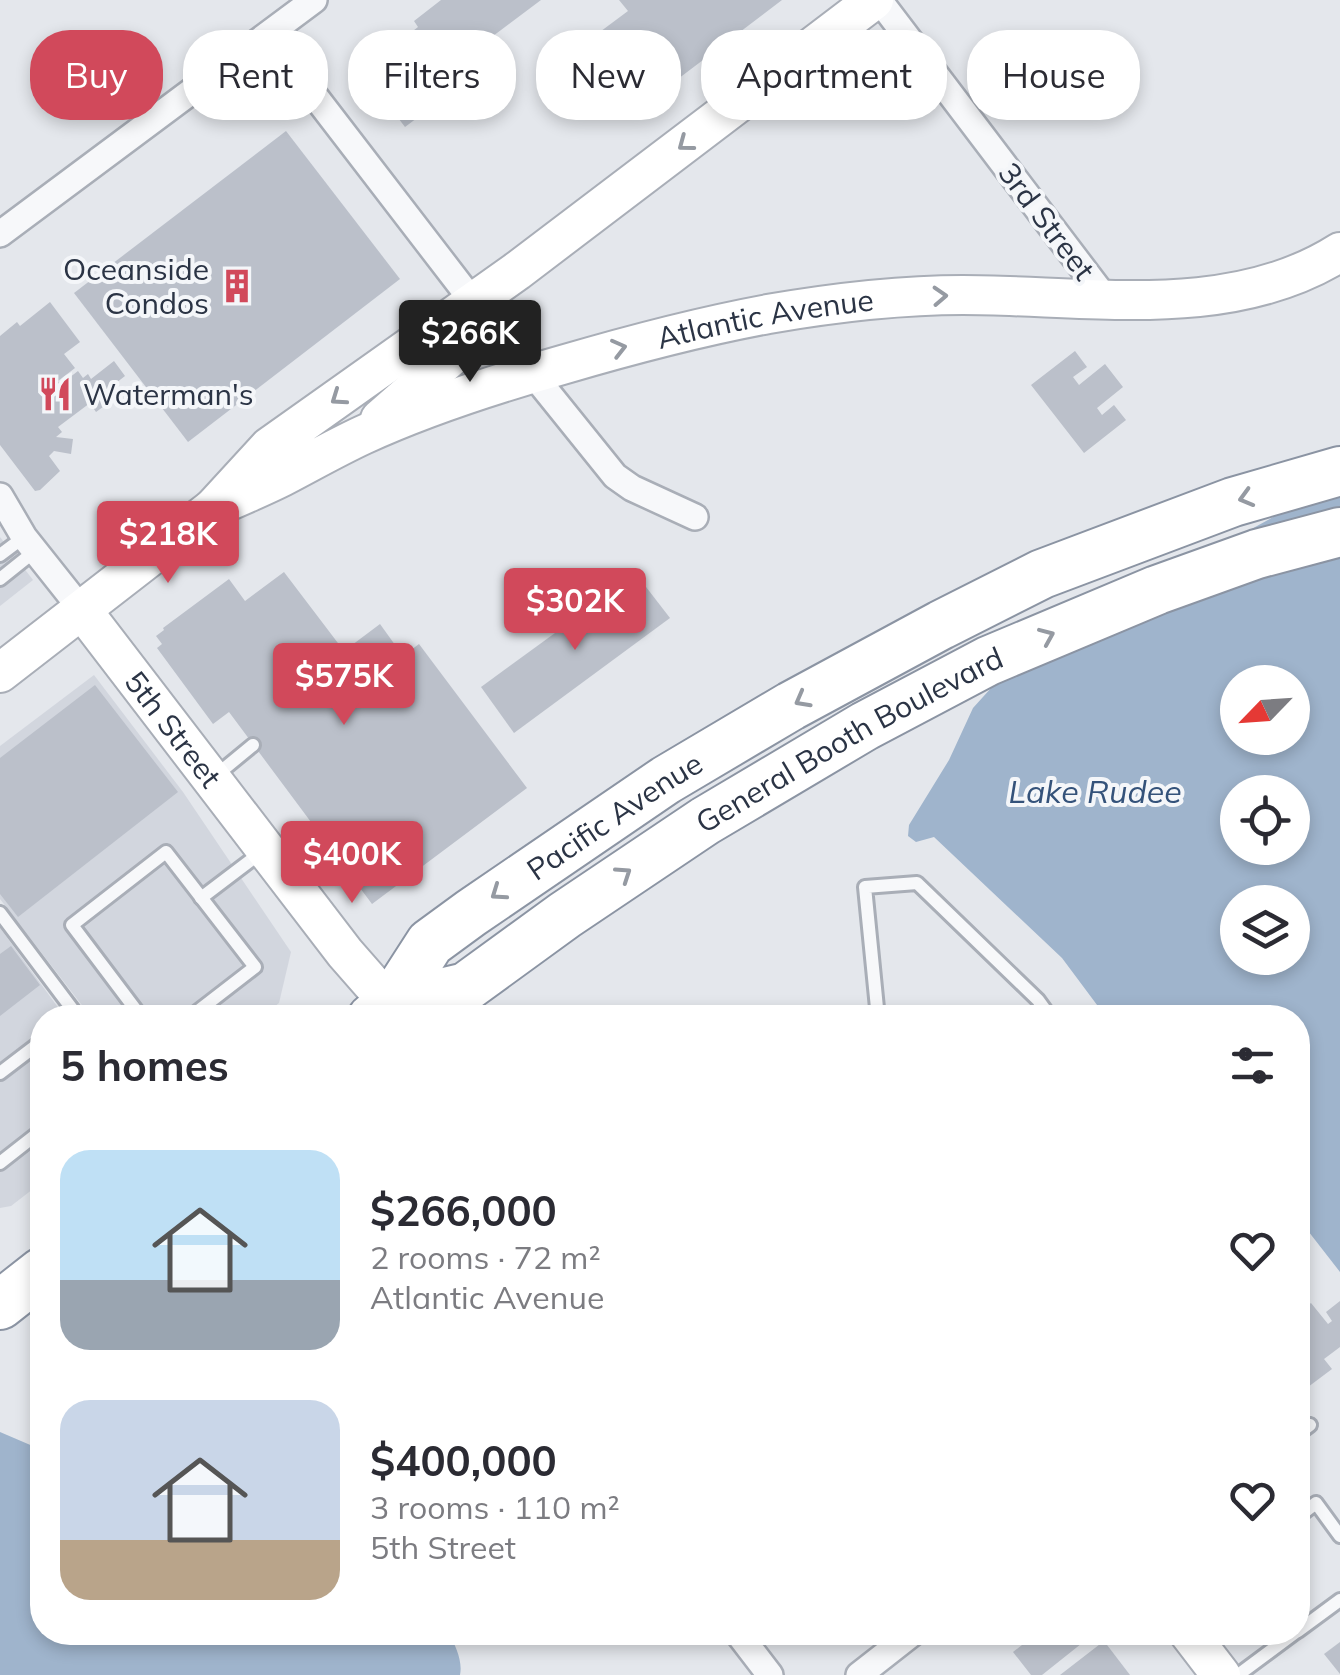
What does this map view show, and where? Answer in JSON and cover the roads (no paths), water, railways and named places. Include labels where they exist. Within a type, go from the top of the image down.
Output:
[{"type":"highway","name":"General Booth Boulevard","points":[[888,654],[1058,568],[1233,502],[1340,471]]},
{"type":"highway","name":"General Booth Boulevard","points":[[411,1005],[466,986],[658,851],[865,726],[988,661],[1157,590],[1257,554],[1340,532]]},
{"type":"highway","name":"Pacific Avenue","points":[[393,1005],[430,944],[508,886],[666,780],[888,654]]},
{"type":"highway","points":[[0,1305],[30,1281]]},
{"type":"street","points":[[275,30],[314,0]]},
{"type":"street","name":"3rd Street","points":[[877,0],[1106,299]]},
{"type":"street","name":"Atlantic Avenue","points":[[0,672],[213,508],[269,447],[474,303],[877,0]]},
{"type":"street","points":[[0,234],[183,98]]},
{"type":"street","points":[[328,112],[474,303],[479,317],[469,341],[364,434]]},
{"type":"street","name":"Atlantic Avenue","points":[[213,508],[364,434],[444,402],[532,373],[691,330],[860,301],[961,296],[1196,298],[1230,294],[1296,277],[1340,252]]},
{"type":"street","points":[[532,373],[615,476],[695,518]]},
{"type":"street","name":"5th Street","points":[[0,496],[30,544],[382,1005]]},
{"type":"street","points":[[747,1645],[770,1675]]},
{"type":"street","points":[[859,1675],[897,1645]]},
{"type":"street","points":[[1198,1645],[1220,1675]]},
{"type":"lane","points":[[0,555],[30,544]]},
{"type":"lane","points":[[0,578],[30,544]]},
{"type":"lane","points":[[212,779],[253,745]]},
{"type":"lane","points":[[202,898],[265,849]]},
{"type":"lane","points":[[132,1005],[72,925],[166,852],[254,967],[206,1005]]},
{"type":"lane","points":[[877,1005],[865,887],[917,883],[1042,1005]]},
{"type":"lane","points":[[0,913],[67,1005]]},
{"type":"lane","points":[[0,1073],[30,1049]]},
{"type":"lane","points":[[0,1163],[30,1139]]},
{"type":"lane","points":[[1310,1508],[1316,1503],[1340,1536]]},
{"type":"lane","points":[[1310,1622],[1340,1600]]},
{"type":"lane","points":[[1238,1675],[1278,1645]]},
{"type":"water","name":"Lake Rudee","points":[[1340,480],[1340,1272],[1310,1233],[1310,1005],[1097,1005],[1062,958],[934,837],[916,842],[908,836],[909,825],[949,760],[973,708],[992,687],[1237,537]]},
{"type":"water","points":[[0,1432],[30,1445],[30,1645],[455,1645],[461,1670],[460,1675],[0,1675]]},
{"type":"place","name":"Oceanside Condos","points":[[237,286]]},
{"type":"place","name":"Waterman's","points":[[55,394]]}]
